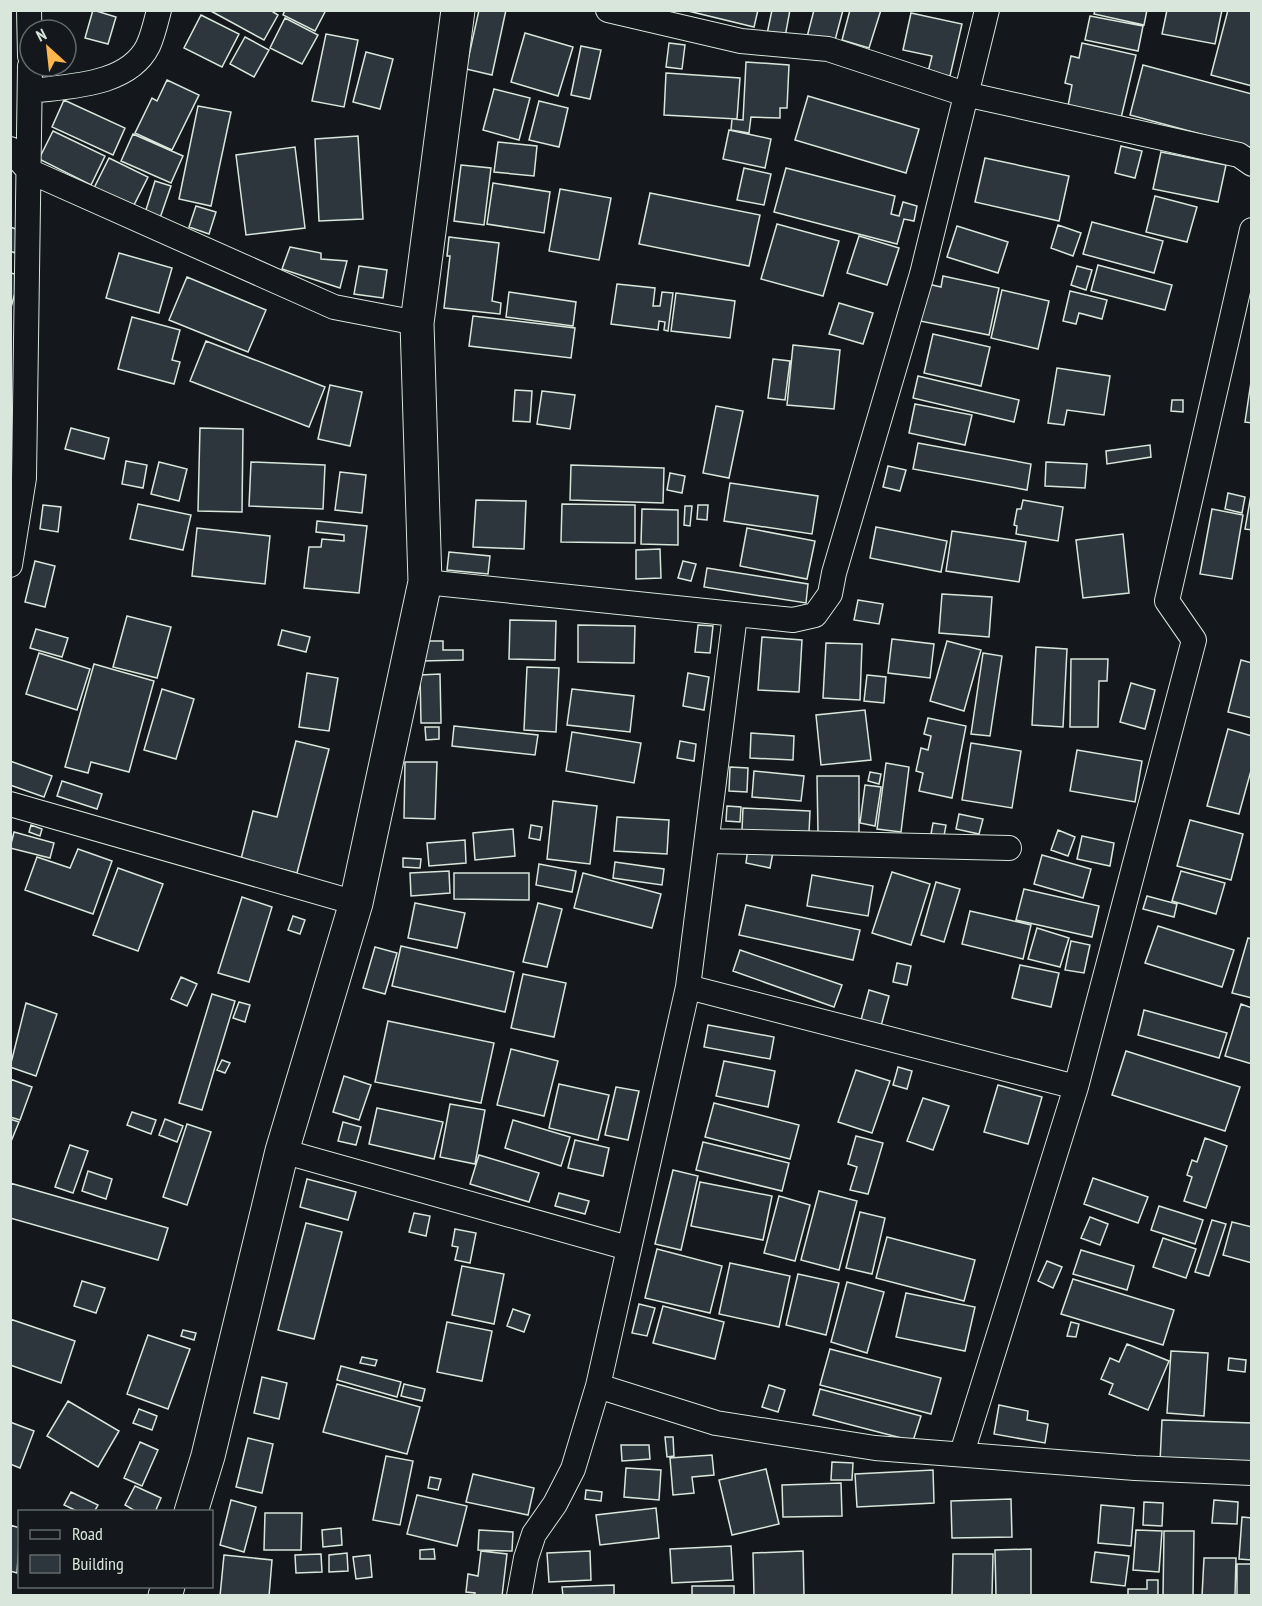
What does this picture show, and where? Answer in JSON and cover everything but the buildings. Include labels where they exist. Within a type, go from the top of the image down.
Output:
[{"type":"street","points":[[31,91],[88,83],[129,68],[147,47],[159,10]]},
{"type":"street","points":[[192,1510],[208,1456],[282,1151],[356,903],[425,582],[417,323],[458,10]]},
{"type":"street","points":[[608,10],[741,41],[828,49],[965,94],[1239,155],[1251,164]]},
{"type":"street","points":[[425,582],[793,620],[815,615],[830,594],[837,561],[922,274],[987,10]]},
{"type":"street","points":[[10,565],[24,478],[30,78]]},
{"type":"street","points":[[10,149],[29,171],[334,308],[417,323]]},
{"type":"street","points":[[962,1453],[1076,1087],[1194,640],[1167,601],[1251,230]]},
{"type":"street","points":[[519,1596],[526,1558],[534,1534],[555,1504],[573,1468],[598,1386],[688,987],[735,615]]},
{"type":"street","points":[[10,804],[356,903]]},
{"type":"street","points":[[707,841],[1009,848]]},
{"type":"street","points":[[688,987],[1076,1087]]},
{"type":"street","points":[[282,1151],[628,1248]]},
{"type":"street","points":[[598,1386],[716,1423],[875,1448],[1135,1468],[1251,1473]]}]
